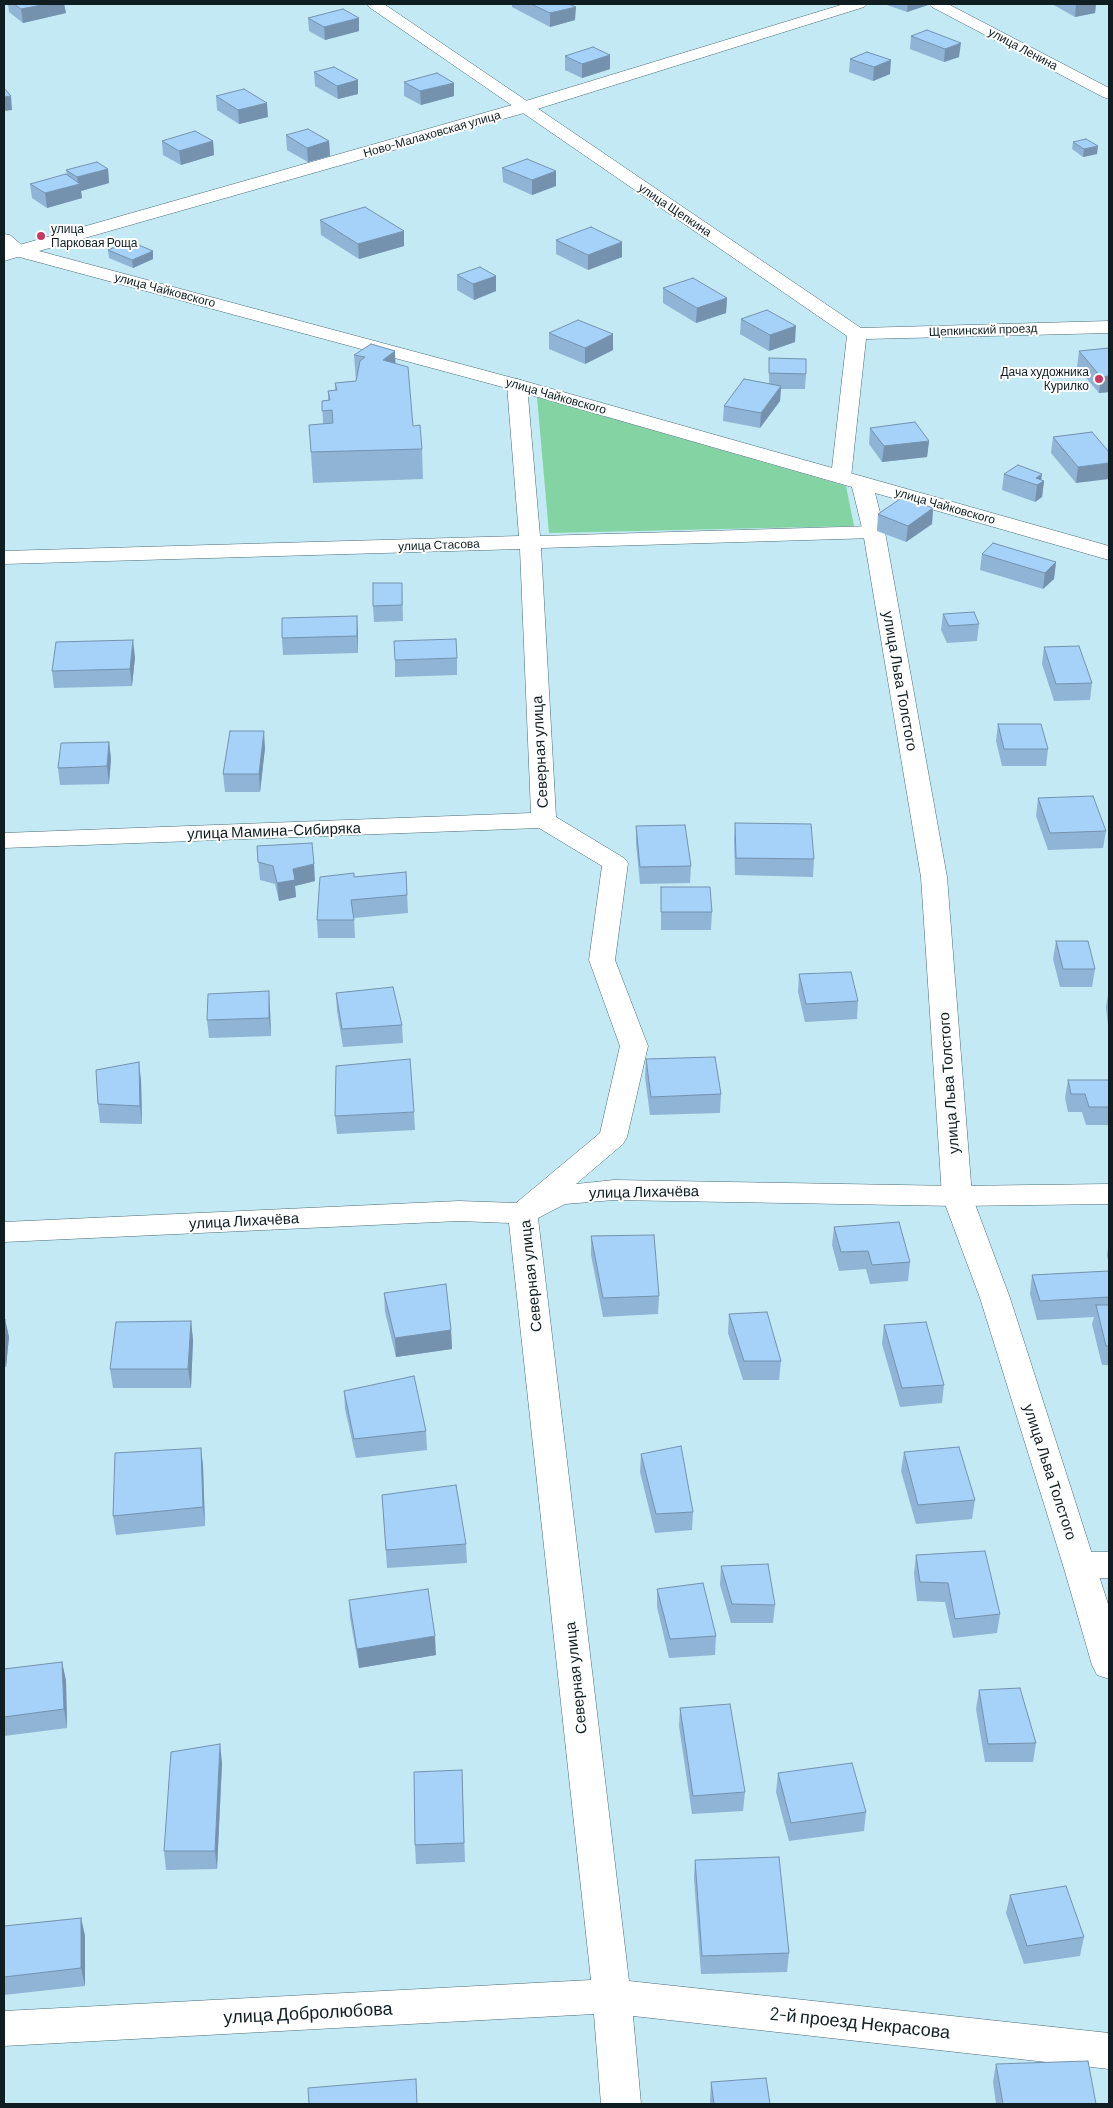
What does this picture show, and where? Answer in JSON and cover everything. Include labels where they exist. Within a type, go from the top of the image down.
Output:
[{"type":"street","name":"улица Щепкина","points":[[374,4],[857,334]]},
{"type":"street","name":"Ново-Малаховская улица","points":[[9,249],[525,107],[859,4]]},
{"type":"street","name":"улица Ленина","points":[[937,4],[1109,94]]},
{"type":"street","name":"улица Чайковского","points":[[9,249],[517,385],[1109,552]]},
{"type":"street","name":"Щепкинский проезд","points":[[857,334],[1109,327]]},
{"type":"street","points":[[841,477],[857,334]]},
{"type":"street","name":"Северная улица","points":[[517,385],[530,542],[544,820],[615,863],[602,960],[634,1046],[613,1137],[523,1212],[612,1996],[621,2104]]},
{"type":"street","name":"улица Льва Толстого","points":[[862,483],[874,532],[934,877],[957,1196],[1095,1565],[1109,1665]]},
{"type":"street","name":"улица Стасова","points":[[4,558],[874,532]]},
{"type":"street","name":"улица Мамина-Сибиряка","points":[[4,841],[544,820]]},
{"type":"street","name":"улица Лихачёва","points":[[4,1232],[459,1211],[523,1212],[560,1195],[614,1190],[957,1196],[1109,1194]]},
{"type":"street","name":"улица Добролюбова","points":[[4,2029],[612,1996]]},
{"type":"street","name":"2-й проезд Некрасова","points":[[612,1996],[1109,2051]]},
{"type":"green space","points":[[537,397],[846,486],[854,526],[549,533]]},
{"type":"building","points":[[14,4],[47,4],[21,9]]},
{"type":"building","points":[[531,4],[569,4],[576,7],[550,13]]},
{"type":"building","points":[[343,9],[359,18],[324,27],[308,18]]},
{"type":"building","points":[[927,30],[961,43],[945,49],[911,36]]},
{"type":"building","points":[[593,47],[610,55],[582,64],[565,56]]},
{"type":"building","points":[[867,52],[891,60],[874,67],[850,59]]},
{"type":"building","points":[[334,67],[358,80],[337,86],[314,72]]},
{"type":"building","points":[[437,73],[454,83],[420,91],[404,82]]},
{"type":"building","points":[[4,88],[11,96],[4,97]]},
{"type":"building","points":[[244,89],[267,103],[238,110],[216,96]]},
{"type":"building","points":[[308,129],[329,141],[307,148],[286,135]]},
{"type":"building","points":[[195,131],[213,141],[179,151],[162,141]]},
{"type":"building","points":[[1086,139],[1098,146],[1084,149],[1073,142]]},
{"type":"building","points":[[527,159],[556,171],[532,180],[502,168]]},
{"type":"building","points":[[97,162],[108,169],[77,177],[66,170]]},
{"type":"building","points":[[66,174],[80,184],[45,193],[30,184]]},
{"type":"building","points":[[365,207],[404,231],[358,244],[320,220]]},
{"type":"building","points":[[591,227],[622,242],[588,255],[556,240]]},
{"type":"building","points":[[129,241],[153,251],[132,260],[108,250]]},
{"type":"building","points":[[480,267],[496,276],[473,284],[457,275]]},
{"type":"building","points":[[693,278],[727,298],[697,308],[663,288]]},
{"type":"building","points":[[767,310],[796,326],[770,335],[741,319]]},
{"type":"building","points":[[578,320],[613,334],[585,348],[549,333]]},
{"type":"building","points":[[371,344],[395,351],[383,360],[408,367],[413,426],[420,425],[422,449],[311,452],[309,425],[333,423],[332,410],[322,411],[322,401],[330,400],[328,391],[337,390],[335,383],[356,381],[360,361],[365,357],[354,355]]},
{"type":"building","points":[[1109,348],[1109,376],[1101,377],[1079,351]]},
{"type":"building","points":[[769,358],[806,359],[806,374],[769,373]]},
{"type":"building","points":[[744,379],[781,386],[761,413],[724,406]]},
{"type":"building","points":[[915,422],[929,441],[884,446],[870,428]]},
{"type":"building","points":[[1092,432],[1109,452],[1109,463],[1078,467],[1053,437]]},
{"type":"building","points":[[1018,465],[1042,474],[1036,478],[1044,481],[1037,485],[1004,474]]},
{"type":"building","points":[[903,497],[933,508],[908,526],[878,514]]},
{"type":"building","points":[[993,543],[1056,562],[1045,573],[982,554]]},
{"type":"building","points":[[373,583],[402,583],[402,605],[373,606]]},
{"type":"building","points":[[974,612],[979,624],[949,626],[943,614]]},
{"type":"building","points":[[357,616],[357,636],[282,638],[282,618]]},
{"type":"building","points":[[456,639],[457,658],[395,660],[394,641]]},
{"type":"building","points":[[133,640],[130,669],[52,671],[56,642]]},
{"type":"building","points":[[1079,646],[1092,683],[1056,684],[1044,647]]},
{"type":"building","points":[[998,724],[1041,724],[1048,749],[1004,749]]},
{"type":"building","points":[[230,731],[264,731],[259,774],[223,774]]},
{"type":"building","points":[[109,742],[107,766],[58,768],[61,743]]},
{"type":"building","points":[[1093,796],[1106,831],[1050,833],[1038,798]]},
{"type":"building","points":[[735,823],[811,824],[814,859],[736,858]]},
{"type":"building","points":[[685,825],[691,866],[640,867],[636,826]]},
{"type":"building","points":[[312,843],[314,864],[293,869],[295,880],[277,883],[273,866],[258,862],[257,846]]},
{"type":"building","points":[[406,872],[407,895],[351,900],[354,920],[317,920],[320,877],[354,873],[354,877]]},
{"type":"building","points":[[661,887],[710,887],[712,912],[661,912]]},
{"type":"building","points":[[1056,941],[1088,941],[1095,969],[1063,969]]},
{"type":"building","points":[[851,972],[858,1001],[806,1004],[799,974]]},
{"type":"building","points":[[393,987],[402,1025],[342,1029],[336,993]]},
{"type":"building","points":[[269,991],[269,1018],[207,1020],[208,994]]},
{"type":"building","points":[[715,1057],[721,1094],[651,1097],[646,1059]]},
{"type":"building","points":[[410,1059],[414,1112],[335,1116],[336,1066]]},
{"type":"building","points":[[139,1062],[140,1106],[98,1104],[96,1070]]},
{"type":"building","points":[[1068,1080],[1109,1080],[1109,1107],[1089,1107],[1085,1094],[1071,1094]]},
{"type":"building","points":[[899,1222],[910,1262],[872,1265],[868,1251],[841,1252],[834,1227]]},
{"type":"building","points":[[654,1235],[659,1296],[603,1298],[591,1236]]},
{"type":"building","points":[[1109,1271],[1109,1297],[1040,1301],[1032,1275]]},
{"type":"building","points":[[446,1284],[451,1330],[395,1338],[384,1293]]},
{"type":"building","points":[[1096,1305],[1109,1305],[1109,1346],[1106,1346]]},
{"type":"building","points":[[767,1312],[781,1361],[744,1361],[729,1314]]},
{"type":"building","points":[[191,1321],[188,1369],[110,1369],[116,1322]]},
{"type":"building","points":[[926,1322],[944,1385],[902,1388],[884,1325]]},
{"type":"building","points":[[414,1376],[426,1431],[354,1439],[344,1391]]},
{"type":"building","points":[[681,1446],[693,1512],[656,1514],[641,1454]]},
{"type":"building","points":[[959,1447],[975,1500],[918,1505],[904,1452]]},
{"type":"building","points":[[201,1448],[203,1507],[113,1516],[115,1453]]},
{"type":"building","points":[[456,1485],[466,1544],[386,1550],[382,1495]]},
{"type":"building","points":[[985,1551],[1000,1614],[955,1619],[948,1583],[920,1582],[916,1555]]},
{"type":"building","points":[[768,1564],[775,1605],[732,1604],[721,1566]]},
{"type":"building","points":[[703,1583],[716,1636],[670,1639],[657,1589]]},
{"type":"building","points":[[428,1589],[435,1636],[357,1649],[349,1600]]},
{"type":"building","points":[[62,1662],[64,1709],[4,1717],[4,1669]]},
{"type":"building","points":[[1020,1688],[1036,1743],[988,1744],[979,1690]]},
{"type":"building","points":[[730,1704],[745,1792],[693,1796],[680,1708]]},
{"type":"building","points":[[220,1744],[215,1851],[164,1851],[171,1752]]},
{"type":"building","points":[[852,1763],[866,1812],[791,1823],[778,1773]]},
{"type":"building","points":[[462,1770],[464,1843],[415,1845],[414,1772]]},
{"type":"building","points":[[779,1857],[789,1953],[702,1956],[695,1860]]},
{"type":"building","points":[[1066,1886],[1084,1937],[1027,1946],[1010,1895]]},
{"type":"building","points":[[81,1918],[81,1968],[4,1977],[4,1926]]},
{"type":"building","points":[[1088,2061],[1096,2104],[1003,2104],[996,2064]]},
{"type":"building","points":[[766,2078],[770,2104],[714,2104],[711,2082]]},
{"type":"building","points":[[416,2079],[417,2104],[309,2104],[308,2088]]},
{"type":"place","name":"улица Парковая Роща","points":[[41,236]]},
{"type":"place","name":"Дача художника Курилко","points":[[1099,379]]}]
